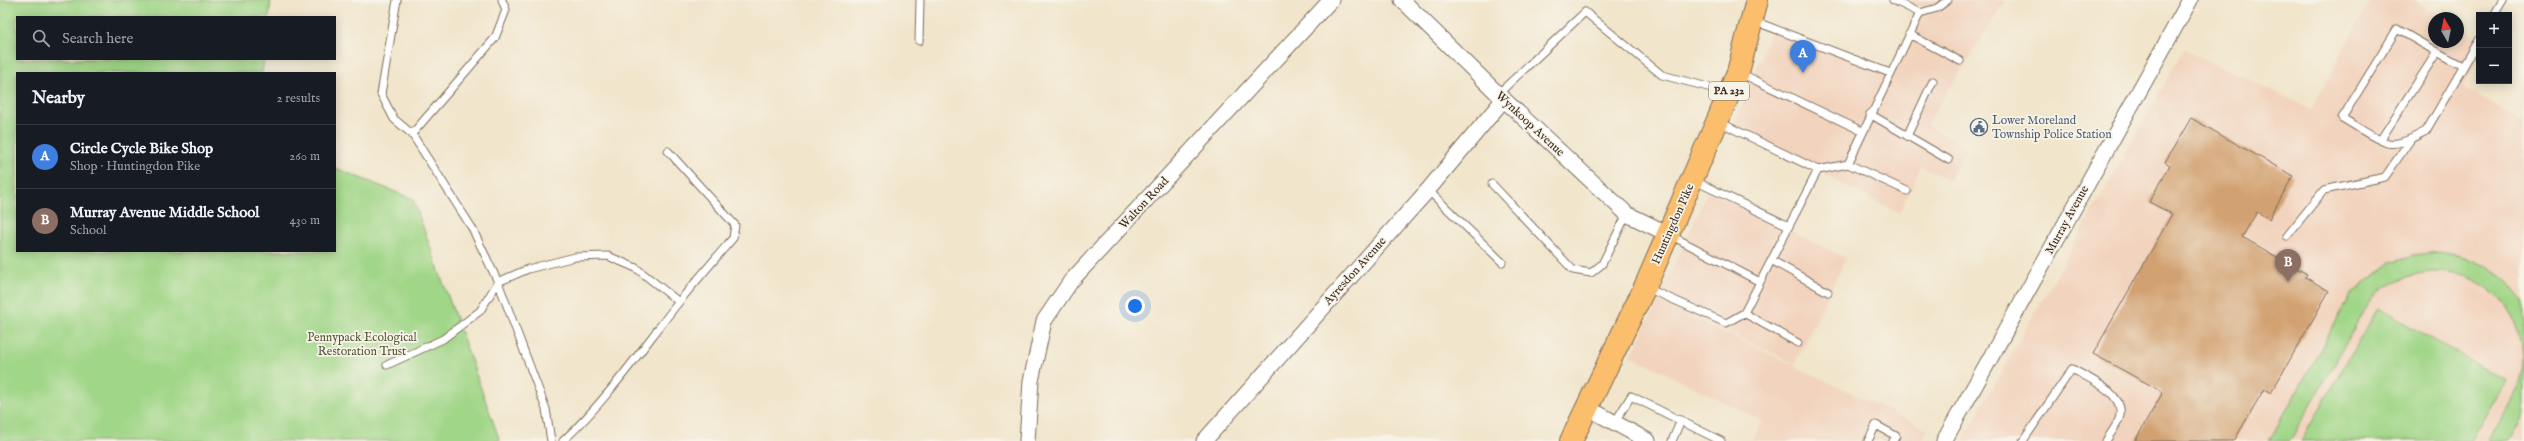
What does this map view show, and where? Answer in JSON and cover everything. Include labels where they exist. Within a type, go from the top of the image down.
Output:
[{"type":"main road","name":"Huntingdon Pike","points":[[1571,441],[1645,287],[1693,180],[1738,72],[1755,10]]},
{"type":"street","name":"Walton Road","points":[[1027,441],[1031,381],[1044,321],[1071,281],[1331,0]]},
{"type":"street","name":"Wynkoop Avenue","points":[[1402,0],[1501,96],[1628,214],[1668,234]]},
{"type":"street","name":"Murray Avenue","points":[[1944,441],[2190,0]]},
{"type":"street","name":"Ayresdon Avenue","points":[[1204,441],[1428,190],[1501,96]]},
{"type":"street","points":[[1588,408],[1648,441]]},
{"type":"lane","points":[[397,0],[381,94],[394,120],[412,134],[472,228],[498,282],[546,409],[551,441]]},
{"type":"lane","points":[[412,134],[495,38],[506,10],[502,0]]},
{"type":"lane","points":[[919,41],[920,0]]},
{"type":"lane","points":[[1893,0],[1920,13],[1937,8],[1948,0]]},
{"type":"lane","points":[[2496,12],[2503,0]]},
{"type":"lane","points":[[1755,10],[1890,73]]},
{"type":"lane","points":[[1501,96],[1585,12],[1662,74],[1729,92]]},
{"type":"lane","points":[[1848,164],[1862,130],[1920,13]]},
{"type":"lane","points":[[2463,66],[2397,29],[2342,118],[2389,144],[2411,139],[2426,131],[2476,45]]},
{"type":"lane","points":[[1909,34],[1960,61]]},
{"type":"lane","points":[[2381,139],[2437,52]]},
{"type":"lane","points":[[1738,72],[1862,130]]},
{"type":"lane","points":[[1908,136],[1933,81]]},
{"type":"lane","points":[[1870,114],[1950,160]]},
{"type":"lane","points":[[1717,122],[1818,170],[1848,164],[1907,191]]},
{"type":"lane","points":[[2287,236],[2324,190],[2385,177],[2411,139]]},
{"type":"lane","points":[[563,441],[587,418],[627,371],[679,302],[733,238],[735,225],[668,151]]},
{"type":"lane","points":[[1645,287],[1726,323],[1744,313],[1818,170]]},
{"type":"lane","points":[[1693,180],[1789,226]]},
{"type":"lane","points":[[1492,184],[1573,270],[1591,273],[1602,264],[1628,214]]},
{"type":"lane","points":[[1428,190],[1502,262]]},
{"type":"lane","points":[[1668,234],[1760,282]]},
{"type":"lane","points":[[387,365],[443,339],[474,316],[480,311],[498,282],[528,269],[575,257],[608,256],[636,268],[679,302]]},
{"type":"lane","points":[[1771,260],[1828,292]]},
{"type":"lane","points":[[1744,313],[1798,343]]},
{"type":"lane","points":[[2023,441],[2072,369],[2104,387],[2116,399],[2120,418],[2106,441]]},
{"type":"lane","points":[[1615,422],[1631,396],[1721,441]]},
{"type":"lane","points":[[1672,441],[1681,420]]},
{"type":"lane","points":[[1868,441],[1876,425],[1896,436],[1893,441]]},
{"type":"shaded area","points":[[1901,0],[2006,0],[1926,125],[1966,147],[1950,180],[1921,167],[1899,213],[1828,177],[1818,167],[1735,124],[1771,30],[1892,76],[1923,10]]},
{"type":"shaded area","points":[[2370,0],[2414,0],[2435,12],[2428,12],[2428,48],[2464,48],[2464,28],[2476,35],[2476,62],[2463,88],[2524,122],[2524,441],[1962,441],[2184,50],[2312,109]]},
{"type":"shaded area","points":[[1708,191],[1846,258],[1795,364],[1659,299]]},
{"type":"shaded area","points":[[1658,301],[1927,429],[1921,441],[1752,441],[1762,421],[1631,356]]},
{"type":"green space","name":"Pennypack Ecological Restoration Trust","points":[[0,0],[271,0],[269,16],[16,16],[16,60],[264,60],[262,72],[16,72],[16,252],[336,252],[336,168],[413,199],[500,441],[0,441]]},
{"type":"green space","points":[[2439,252],[2466,257],[2486,266],[2504,277],[2524,302],[2524,415],[2510,441],[2488,441],[2511,401],[2520,380],[2523,358],[2520,338],[2514,319],[2504,303],[2491,290],[2458,274],[2439,272],[2418,274],[2403,278],[2388,285],[2378,293],[2365,310],[2290,441],[2269,441],[2351,295],[2391,262],[2413,255]]},
{"type":"green space","points":[[2378,308],[2506,381],[2471,441],[2301,441]]},
{"type":"building","points":[[2191,118],[2293,176],[2269,219],[2257,212],[2242,237],[2307,274],[2305,277],[2329,291],[2271,393],[2264,389],[2234,441],[2135,441],[2163,392],[2093,354],[2172,214],[2149,202],[2170,165],[2165,162]]},
{"type":"place","name":"Circle Cycle Bike Shop","points":[[1803,73]]},
{"type":"place","name":"Lower Moreland Township Police Station","points":[[1979,127]]},
{"type":"place","name":"Murray Avenue Middle School","points":[[2288,282]]}]
